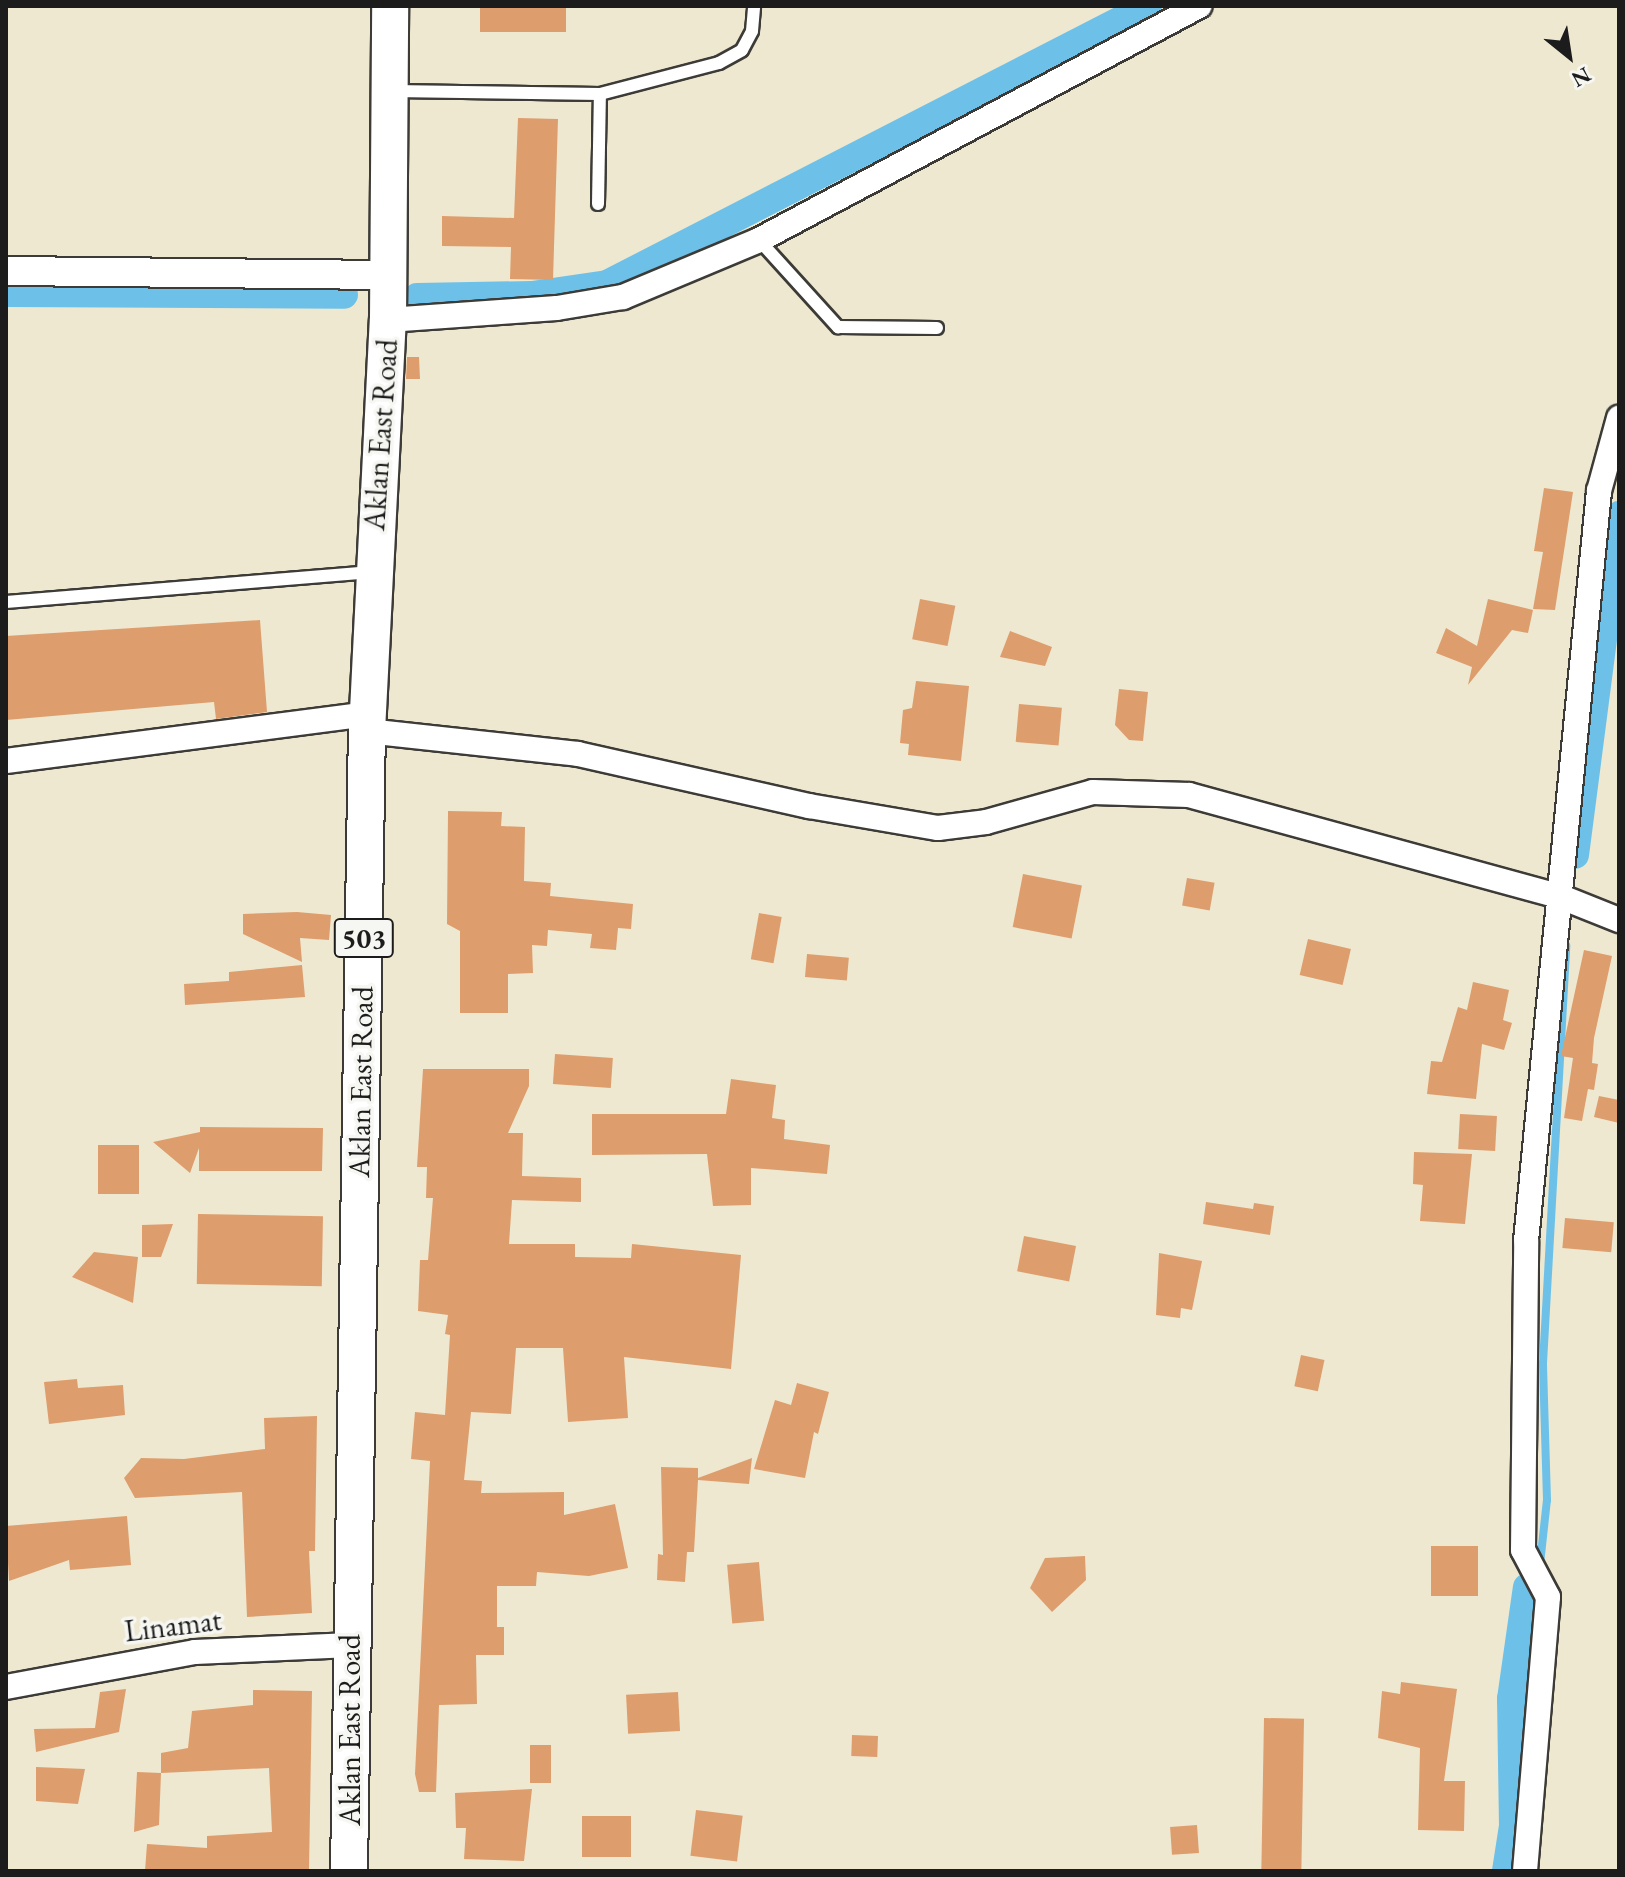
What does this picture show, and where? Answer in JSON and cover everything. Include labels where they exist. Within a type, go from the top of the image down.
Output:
[{"type":"main road","name":"Aklan East Road","points":[[349,1871],[368,723],[372,572],[388,320],[390,6]]},
{"type":"street","points":[[388,320],[596,303],[759,240],[1200,6]]},
{"type":"street","points":[[6,271],[389,275]]},
{"type":"street","points":[[1525,1871],[1548,1597],[1523,1550],[1526,1241],[1599,491],[1619,418]]},
{"type":"street","points":[[6,761],[368,723],[578,754],[809,806],[938,828],[986,822],[1093,792],[1189,795],[1559,896],[1619,920]]},
{"type":"street","name":"Linamat","points":[[6,1687],[195,1652],[351,1645]]},
{"type":"lane","points":[[390,91],[600,94],[731,57],[742,50],[752,31],[754,6]]},
{"type":"lane","points":[[598,204],[600,94]]},
{"type":"lane","points":[[759,240],[838,327],[937,328]]},
{"type":"lane","points":[[6,602],[372,572]]},
{"type":"building","points":[[480,6],[566,6],[566,32],[480,32]]},
{"type":"building","points":[[518,118],[558,119],[553,280],[510,279],[511,247],[442,246],[442,216],[514,218]]},
{"type":"building","points":[[407,357],[419,357],[420,379],[406,379]]},
{"type":"building","points":[[1544,488],[1573,492],[1555,610],[1533,609],[1543,552],[1534,551]]},
{"type":"building","points":[[920,599],[955,606],[948,646],[912,639]]},
{"type":"building","points":[[1488,599],[1533,610],[1528,633],[1512,630],[1468,685],[1472,667],[1436,653],[1446,628],[1477,646]]},
{"type":"building","points":[[260,620],[267,712],[216,719],[214,702],[6,720],[6,636]]},
{"type":"building","points":[[1010,631],[1052,647],[1045,666],[1000,657]]},
{"type":"building","points":[[916,681],[969,686],[961,761],[908,755],[909,744],[900,743],[903,710],[912,708]]},
{"type":"building","points":[[1119,689],[1148,692],[1143,741],[1129,740],[1115,725]]},
{"type":"building","points":[[1019,704],[1062,708],[1059,746],[1016,742]]},
{"type":"building","points":[[448,811],[502,812],[501,826],[525,827],[524,881],[551,883],[550,896],[633,904],[631,929],[618,928],[616,950],[590,948],[592,934],[548,930],[547,946],[532,945],[533,973],[508,974],[508,1013],[460,1013],[460,931],[447,924]]},
{"type":"building","points":[[1023,874],[1082,885],[1072,938],[1013,927]]},
{"type":"building","points":[[1187,878],[1215,883],[1210,910],[1182,906]]},
{"type":"building","points":[[297,912],[331,915],[329,940],[300,938],[302,962],[243,934],[243,914]]},
{"type":"building","points":[[759,913],[782,917],[773,963],[751,959]]},
{"type":"building","points":[[1308,939],[1351,949],[1343,985],[1300,975]]},
{"type":"building","points":[[1584,950],[1612,956],[1594,1038],[1592,1063],[1598,1064],[1594,1090],[1588,1089],[1582,1121],[1564,1118],[1573,1058],[1561,1056]]},
{"type":"building","points":[[807,954],[849,958],[847,981],[805,977]]},
{"type":"building","points":[[302,965],[305,997],[185,1005],[184,984],[229,981],[229,972]]},
{"type":"building","points":[[1473,982],[1509,990],[1503,1020],[1512,1023],[1504,1050],[1482,1044],[1476,1099],[1427,1094],[1431,1061],[1442,1062],[1458,1007],[1467,1010]]},
{"type":"building","points":[[555,1054],[613,1058],[611,1088],[553,1084]]},
{"type":"building","points":[[423,1069],[529,1069],[529,1086],[508,1133],[523,1133],[522,1176],[581,1178],[581,1202],[512,1200],[509,1244],[575,1244],[575,1257],[631,1258],[632,1244],[741,1255],[731,1369],[624,1357],[628,1418],[568,1422],[563,1348],[516,1348],[511,1414],[471,1412],[464,1480],[482,1481],[481,1493],[564,1492],[564,1515],[615,1504],[628,1568],[589,1576],[537,1572],[536,1586],[497,1586],[497,1627],[504,1627],[504,1655],[476,1655],[477,1704],[439,1705],[436,1792],[419,1792],[415,1774],[430,1461],[411,1459],[415,1412],[445,1415],[450,1335],[445,1334],[448,1315],[418,1311],[420,1260],[428,1260],[433,1198],[426,1198],[427,1167],[417,1167]]},
{"type":"building","points":[[731,1079],[776,1085],[772,1118],[785,1120],[784,1139],[830,1145],[827,1174],[751,1168],[751,1205],[713,1206],[707,1154],[592,1155],[592,1114],[726,1114]]},
{"type":"building","points":[[1599,1096],[1619,1100],[1619,1123],[1594,1117]]},
{"type":"building","points":[[1460,1114],[1497,1116],[1495,1151],[1458,1149]]},
{"type":"building","points":[[200,1127],[323,1128],[322,1171],[199,1171],[199,1148],[190,1173],[153,1142],[200,1132]]},
{"type":"building","points":[[98,1145],[139,1145],[139,1194],[98,1194]]},
{"type":"building","points":[[1414,1152],[1472,1154],[1465,1224],[1420,1221],[1423,1185],[1413,1184]]},
{"type":"building","points":[[1206,1202],[1253,1209],[1254,1203],[1274,1206],[1270,1235],[1203,1224]]},
{"type":"building","points":[[198,1214],[323,1216],[322,1286],[197,1284]]},
{"type":"building","points":[[1565,1218],[1614,1222],[1611,1252],[1562,1248]]},
{"type":"building","points":[[173,1224],[161,1257],[142,1257],[142,1225]]},
{"type":"building","points":[[1024,1236],[1076,1246],[1069,1281],[1017,1271]]},
{"type":"building","points":[[94,1252],[138,1257],[133,1303],[72,1277]]},
{"type":"building","points":[[1159,1253],[1202,1261],[1192,1310],[1181,1308],[1180,1318],[1156,1315]]},
{"type":"building","points":[[1301,1355],[1324,1360],[1318,1391],[1294,1386]]},
{"type":"building","points":[[77,1379],[78,1388],[123,1385],[125,1415],[49,1424],[44,1382]]},
{"type":"building","points":[[797,1383],[829,1392],[818,1434],[814,1432],[805,1478],[754,1469],[775,1400],[791,1405]]},
{"type":"building","points":[[317,1416],[315,1551],[309,1551],[312,1613],[247,1617],[242,1492],[135,1498],[124,1478],[141,1458],[184,1459],[265,1449],[264,1418]]},
{"type":"building","points":[[752,1458],[749,1484],[698,1480],[694,1552],[687,1552],[685,1582],[657,1580],[658,1554],[663,1555],[661,1467],[698,1468],[698,1478]]},
{"type":"building","points":[[127,1516],[131,1565],[70,1570],[69,1560],[9,1581],[6,1526]]},
{"type":"building","points":[[1431,1546],[1478,1546],[1478,1596],[1431,1596]]},
{"type":"building","points":[[1085,1556],[1086,1580],[1052,1612],[1030,1588],[1045,1558]]},
{"type":"building","points":[[759,1562],[764,1621],[732,1624],[727,1565]]},
{"type":"building","points":[[1401,1682],[1457,1689],[1444,1781],[1465,1781],[1464,1831],[1418,1830],[1420,1748],[1378,1738],[1382,1691],[1400,1694]]},
{"type":"building","points":[[126,1689],[119,1732],[36,1752],[34,1729],[95,1728],[100,1692]]},
{"type":"building","points":[[253,1690],[312,1691],[309,1871],[145,1871],[147,1844],[207,1848],[207,1836],[272,1832],[269,1768],[161,1773],[161,1753],[188,1748],[192,1711],[253,1705]]},
{"type":"building","points":[[678,1692],[680,1731],[628,1734],[626,1695]]},
{"type":"building","points":[[1264,1718],[1304,1719],[1301,1871],[1261,1871]]},
{"type":"building","points":[[852,1735],[878,1736],[877,1757],[851,1756]]},
{"type":"building","points":[[530,1745],[551,1745],[551,1783],[530,1783]]},
{"type":"building","points":[[36,1767],[85,1769],[78,1804],[36,1801]]},
{"type":"building","points":[[137,1772],[161,1773],[159,1825],[134,1832]]},
{"type":"building","points":[[532,1789],[524,1861],[464,1859],[466,1828],[456,1828],[455,1793]]},
{"type":"building","points":[[696,1810],[743,1816],[737,1861],[690,1856]]},
{"type":"building","points":[[582,1816],[631,1816],[631,1857],[582,1857]]},
{"type":"building","points":[[1197,1825],[1199,1853],[1172,1855],[1170,1827]]},
{"type":"waterway","points":[[417,297],[532,295],[607,284],[1148,6]]},
{"type":"waterway","points":[[6,293],[344,295]]},
{"type":"waterway","points":[[1575,855],[1619,515]]},
{"type":"waterway","points":[[1540,1564],[1547,1500],[1543,1363],[1566,946]]},
{"type":"waterway","points":[[1506,1871],[1513,1826],[1511,1699],[1527,1587]]}]
